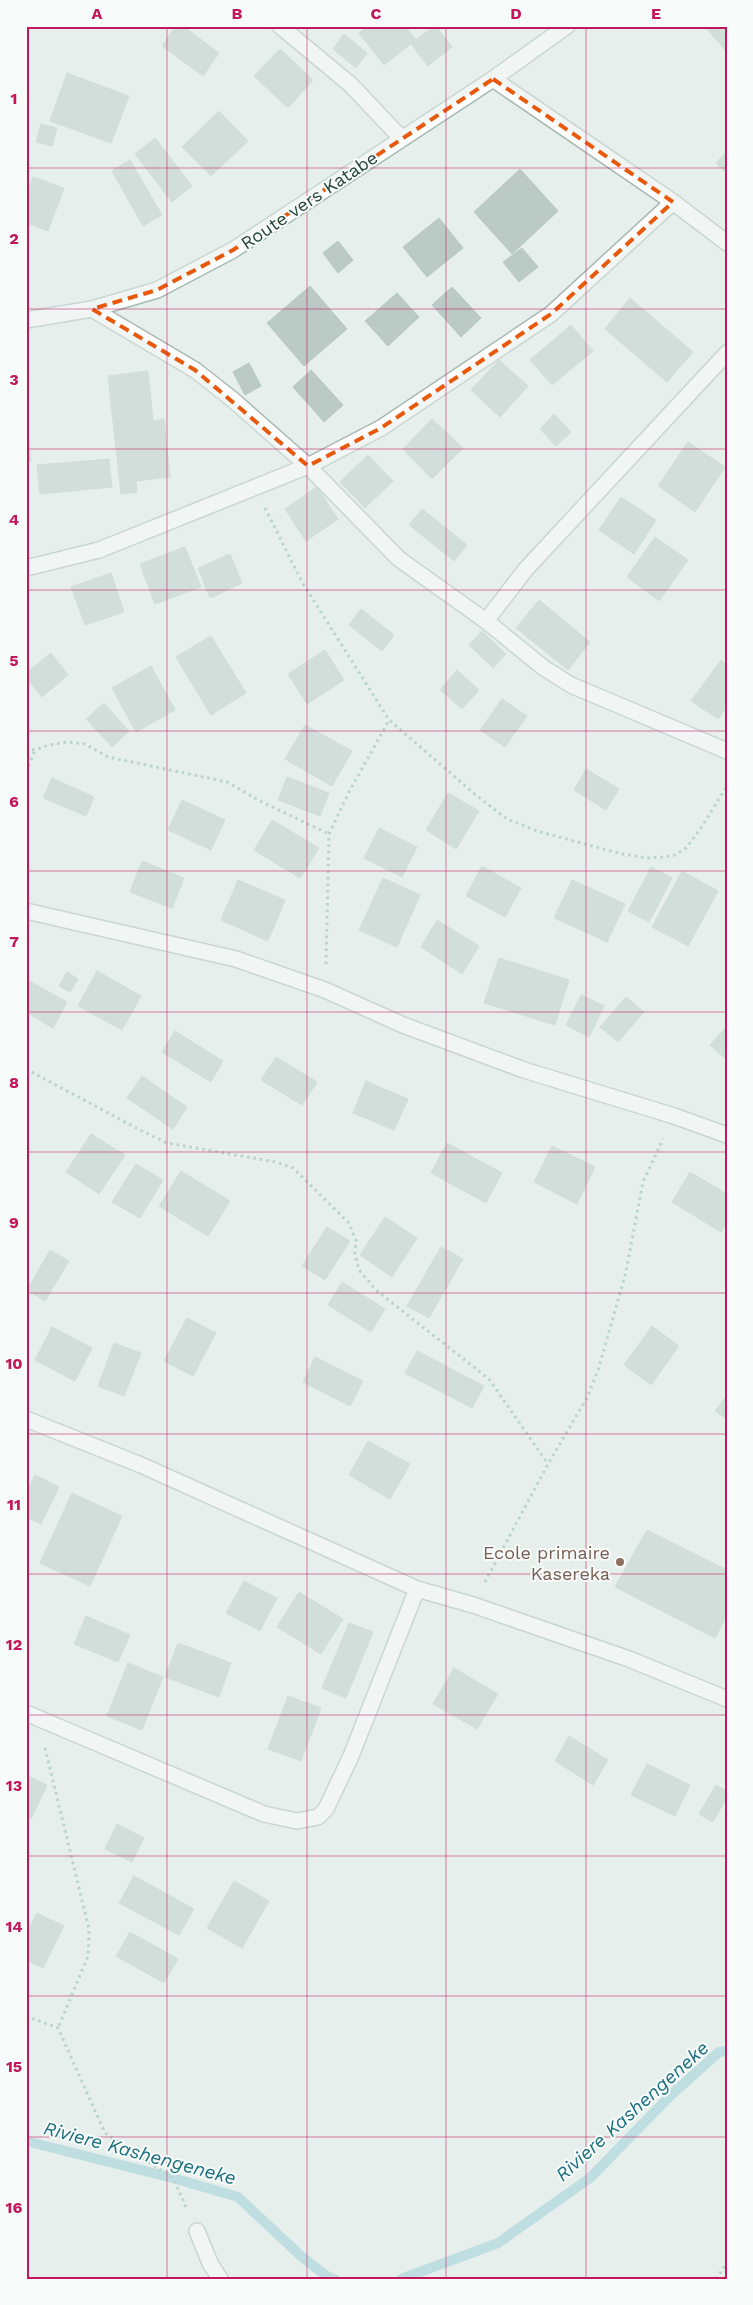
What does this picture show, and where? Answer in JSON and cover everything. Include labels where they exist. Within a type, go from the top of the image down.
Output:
[{"type":"street","points":[[280,26],[351,85],[402,138]]},
{"type":"street","name":"Route vers Katabe","points":[[26,320],[92,309],[157,290],[233,250],[492,79],[566,26]]},
{"type":"street","points":[[492,79],[673,202],[727,243]]},
{"type":"street","points":[[26,568],[99,550],[308,466],[381,428],[551,314],[673,202]]},
{"type":"street","points":[[92,309],[195,370],[232,399],[308,466],[399,558],[486,621],[544,668],[570,685],[727,751]]},
{"type":"street","points":[[486,621],[526,569],[727,353]]},
{"type":"street","points":[[26,911],[236,959],[325,990],[402,1025],[524,1070],[674,1116],[727,1136]]},
{"type":"street","points":[[26,1418],[141,1465],[417,1589],[473,1605],[629,1659],[727,1699]]},
{"type":"street","points":[[32,1715],[264,1814],[297,1821],[318,1817],[326,1809],[351,1756],[417,1589]]},
{"type":"street","points":[[197,2231],[210,2263],[220,2279]]},
{"type":"path","points":[[255,487],[302,582],[389,720],[477,796],[507,819],[537,831],[622,854],[648,858],[663,857],[675,855],[686,848],[727,786]]},
{"type":"path","points":[[325,990],[329,834],[349,792],[389,720]]},
{"type":"path","points":[[26,747],[35,750],[48,745],[67,742],[85,744],[108,757],[227,782],[260,801],[329,834]]},
{"type":"path","points":[[26,772],[35,750]]},
{"type":"path","points":[[26,1069],[168,1143],[276,1162],[293,1168],[349,1223],[356,1241],[355,1254],[359,1270],[377,1290],[489,1379],[548,1464]]},
{"type":"path","points":[[473,1605],[548,1464],[587,1398],[598,1370],[625,1276],[643,1182],[674,1116]]},
{"type":"path","points":[[32,1715],[89,1929],[88,1956],[58,2028]]},
{"type":"path","points":[[26,2016],[58,2028],[105,2133],[173,2178],[197,2231]]},
{"type":"path","points":[[716,2279],[727,2263]]},
{"type":"highlighted area","points":[[493,79],[673,202],[551,314],[381,428],[308,466],[195,370],[92,309],[157,290],[233,250]]},
{"type":"building","points":[[176,26],[183,26],[219,53],[203,76],[162,46]]},
{"type":"building","points":[[368,26],[405,26],[416,40],[384,65],[359,33]]},
{"type":"building","points":[[436,26],[452,47],[428,66],[411,44]]},
{"type":"building","points":[[710,26],[727,26],[727,52],[707,29]]},
{"type":"building","points":[[344,34],[367,53],[356,68],[333,49]]},
{"type":"building","points":[[280,49],[313,80],[288,108],[254,76]]},
{"type":"building","points":[[67,73],[129,96],[111,143],[50,121]]},
{"type":"building","points":[[219,111],[248,141],[211,176],[182,147]]},
{"type":"building","points":[[41,124],[57,128],[52,146],[36,142]]},
{"type":"building","points":[[155,138],[192,186],[172,202],[135,154]]},
{"type":"building","points":[[727,151],[727,174],[716,163]]},
{"type":"building","points":[[130,160],[162,215],[143,226],[112,171]]},
{"type":"building","points":[[520,169],[558,211],[512,254],[474,212]]},
{"type":"building","points":[[33,177],[64,188],[48,231],[26,223],[26,197]]},
{"type":"building","points":[[439,218],[463,248],[427,277],[403,247]]},
{"type":"building","points":[[338,241],[353,260],[338,273],[323,253]]},
{"type":"building","points":[[522,248],[538,267],[519,282],[503,262]]},
{"type":"building","points":[[310,286],[347,329],[304,366],[267,323]]},
{"type":"building","points":[[452,287],[481,318],[461,337],[432,305]]},
{"type":"building","points":[[397,293],[419,317],[388,346],[365,321]]},
{"type":"building","points":[[630,298],[693,352],[667,382],[605,329]]},
{"type":"building","points":[[571,325],[593,351],[552,385],[530,360]]},
{"type":"building","points":[[499,360],[528,386],[500,417],[471,390]]},
{"type":"building","points":[[249,363],[261,386],[245,395],[233,372]]},
{"type":"building","points":[[311,370],[343,405],[324,422],[293,387]]},
{"type":"building","points":[[148,371],[153,421],[164,419],[170,477],[136,481],[137,492],[121,494],[108,376]]},
{"type":"building","points":[[554,414],[571,432],[556,446],[540,429]]},
{"type":"building","points":[[432,419],[463,448],[432,479],[403,449]]},
{"type":"building","points":[[26,423],[31,461],[26,462]]},
{"type":"building","points":[[688,442],[725,467],[695,512],[658,486]]},
{"type":"building","points":[[368,455],[393,481],[365,508],[340,482]]},
{"type":"building","points":[[109,459],[112,487],[40,494],[37,465]]},
{"type":"building","points":[[317,487],[338,519],[306,541],[285,509]]},
{"type":"building","points":[[621,497],[656,520],[634,554],[599,530]]},
{"type":"building","points":[[422,509],[467,545],[454,561],[409,525]]},
{"type":"building","points":[[655,537],[688,560],[659,601],[627,577]]},
{"type":"building","points":[[185,547],[201,587],[155,604],[140,564]]},
{"type":"building","points":[[230,554],[242,583],[210,598],[198,568]]},
{"type":"building","points":[[111,573],[124,612],[85,625],[71,587]]},
{"type":"building","points":[[539,600],[590,642],[568,670],[516,628]]},
{"type":"building","points":[[361,609],[394,635],[382,651],[349,625]]},
{"type":"building","points":[[482,631],[506,654],[493,668],[469,645]]},
{"type":"building","points":[[211,636],[246,693],[211,715],[176,657]]},
{"type":"building","points":[[325,650],[344,680],[307,704],[288,674]]},
{"type":"building","points":[[51,653],[68,675],[42,697],[26,677],[26,673]]},
{"type":"building","points":[[721,660],[727,664],[727,706],[718,719],[691,701]]},
{"type":"building","points":[[151,666],[175,710],[136,732],[112,688]]},
{"type":"building","points":[[457,670],[479,690],[462,709],[440,690]]},
{"type":"building","points":[[502,699],[527,716],[505,747],[480,730]]},
{"type":"building","points":[[104,703],[129,731],[112,747],[86,719]]},
{"type":"building","points":[[305,725],[352,751],[332,786],[285,759]]},
{"type":"building","points":[[586,769],[619,789],[606,810],[574,790]]},
{"type":"building","points":[[287,777],[329,793],[320,816],[278,800]]},
{"type":"building","points":[[52,778],[94,797],[86,816],[43,798]]},
{"type":"building","points":[[448,793],[479,811],[456,849],[426,830]]},
{"type":"building","points":[[182,800],[225,820],[211,850],[168,830]]},
{"type":"building","points":[[272,820],[319,848],[300,878],[254,850]]},
{"type":"building","points":[[379,828],[417,847],[402,877],[364,858]]},
{"type":"building","points":[[142,861],[184,878],[172,908],[130,892]]},
{"type":"building","points":[[482,866],[521,888],[505,917],[466,896]]},
{"type":"building","points":[[651,867],[672,878],[649,922],[628,911]]},
{"type":"building","points":[[682,871],[718,891],[688,946],[652,927]]},
{"type":"building","points":[[383,878],[420,895],[397,947],[359,930]]},
{"type":"building","points":[[238,880],[285,900],[268,941],[221,920]]},
{"type":"building","points":[[572,880],[625,904],[607,942],[554,918]]},
{"type":"building","points":[[437,920],[479,946],[462,974],[421,947]]},
{"type":"building","points":[[499,958],[569,980],[555,1025],[484,1003]]},
{"type":"building","points":[[97,971],[141,996],[122,1030],[78,1006]]},
{"type":"building","points":[[67,972],[78,979],[70,992],[59,986]]},
{"type":"building","points":[[26,979],[67,1002],[53,1028],[26,1012]]},
{"type":"building","points":[[581,995],[604,1006],[589,1037],[566,1025]]},
{"type":"building","points":[[626,997],[644,1012],[618,1042],[600,1027]]},
{"type":"building","points":[[727,1026],[727,1060],[710,1045]]},
{"type":"building","points":[[175,1031],[223,1061],[211,1082],[162,1052]]},
{"type":"building","points":[[276,1057],[317,1082],[302,1105],[261,1080]]},
{"type":"building","points":[[142,1076],[187,1107],[173,1129],[127,1098]]},
{"type":"building","points":[[366,1081],[408,1099],[394,1130],[353,1113]]},
{"type":"building","points":[[91,1134],[125,1155],[99,1194],[66,1172]]},
{"type":"building","points":[[447,1143],[502,1173],[486,1203],[431,1173]]},
{"type":"building","points":[[552,1146],[595,1167],[577,1204],[534,1182]]},
{"type":"building","points":[[136,1164],[163,1180],[140,1218],[112,1202]]},
{"type":"building","points":[[181,1171],[230,1201],[208,1236],[159,1206]]},
{"type":"building","points":[[690,1172],[727,1194],[727,1223],[721,1232],[672,1202]]},
{"type":"building","points":[[385,1217],[417,1238],[392,1277],[360,1255]]},
{"type":"building","points":[[327,1227],[350,1241],[325,1280],[302,1266]]},
{"type":"building","points":[[441,1247],[463,1259],[429,1318],[407,1306]]},
{"type":"building","points":[[50,1250],[69,1261],[45,1301],[27,1290]]},
{"type":"building","points":[[342,1282],[385,1309],[371,1332],[328,1305]]},
{"type":"building","points":[[187,1318],[216,1333],[193,1376],[164,1361]]},
{"type":"building","points":[[652,1326],[679,1346],[651,1385],[624,1365]]},
{"type":"building","points":[[52,1327],[92,1348],[75,1381],[35,1360]]},
{"type":"building","points":[[114,1343],[141,1353],[124,1396],[98,1386]]},
{"type":"building","points":[[417,1351],[484,1386],[472,1408],[405,1373]]},
{"type":"building","points":[[315,1357],[363,1381],[350,1406],[303,1382]]},
{"type":"building","points":[[727,1395],[727,1419],[715,1411]]},
{"type":"building","points":[[368,1441],[410,1464],[390,1499],[349,1475]]},
{"type":"building","points":[[35,1475],[59,1487],[41,1524],[26,1517],[26,1493]]},
{"type":"building","points":[[72,1493],[122,1516],[90,1586],[40,1563]]},
{"type":"building","points":[[647,1530],[727,1570],[727,1615],[715,1638],[615,1587]]},
{"type":"building","points":[[244,1581],[277,1598],[260,1631],[226,1613]]},
{"type":"building","points":[[299,1592],[343,1619],[321,1654],[277,1627]]},
{"type":"building","points":[[86,1616],[130,1635],[118,1662],[74,1644]]},
{"type":"building","points":[[349,1623],[373,1632],[346,1698],[322,1688]]},
{"type":"building","points":[[178,1643],[231,1663],[219,1697],[165,1677]]},
{"type":"building","points":[[128,1663],[163,1677],[142,1730],[107,1716]]},
{"type":"building","points":[[454,1668],[498,1694],[477,1729],[433,1704]]},
{"type":"building","points":[[288,1696],[321,1708],[301,1761],[268,1749]]},
{"type":"building","points":[[569,1736],[608,1760],[593,1785],[555,1761]]},
{"type":"building","points":[[647,1764],[690,1785],[675,1816],[631,1795]]},
{"type":"building","points":[[26,1775],[47,1785],[31,1819],[26,1816]]},
{"type":"building","points":[[716,1785],[727,1791],[727,1797],[713,1822],[699,1814]]},
{"type":"building","points":[[117,1824],[144,1838],[132,1862],[105,1849]]},
{"type":"building","points":[[134,1876],[194,1909],[179,1935],[119,1903]]},
{"type":"building","points":[[234,1881],[269,1901],[242,1948],[207,1928]]},
{"type":"building","points":[[37,1913],[64,1926],[43,1968],[26,1960],[26,1935]]},
{"type":"building","points":[[130,1932],[178,1959],[164,1983],[116,1956]]},
{"type":"waterway","name":"Riviere Kashengeneke","points":[[401,2279],[498,2243],[590,2178],[670,2096],[719,2052],[727,2051]]},
{"type":"waterway","name":"Riviere Kashengeneke","points":[[26,2141],[173,2178],[238,2197],[302,2257],[328,2277],[334,2279]]},
{"type":"place","name":"Ecole primaire Kasereka","points":[[620,1562]]}]
